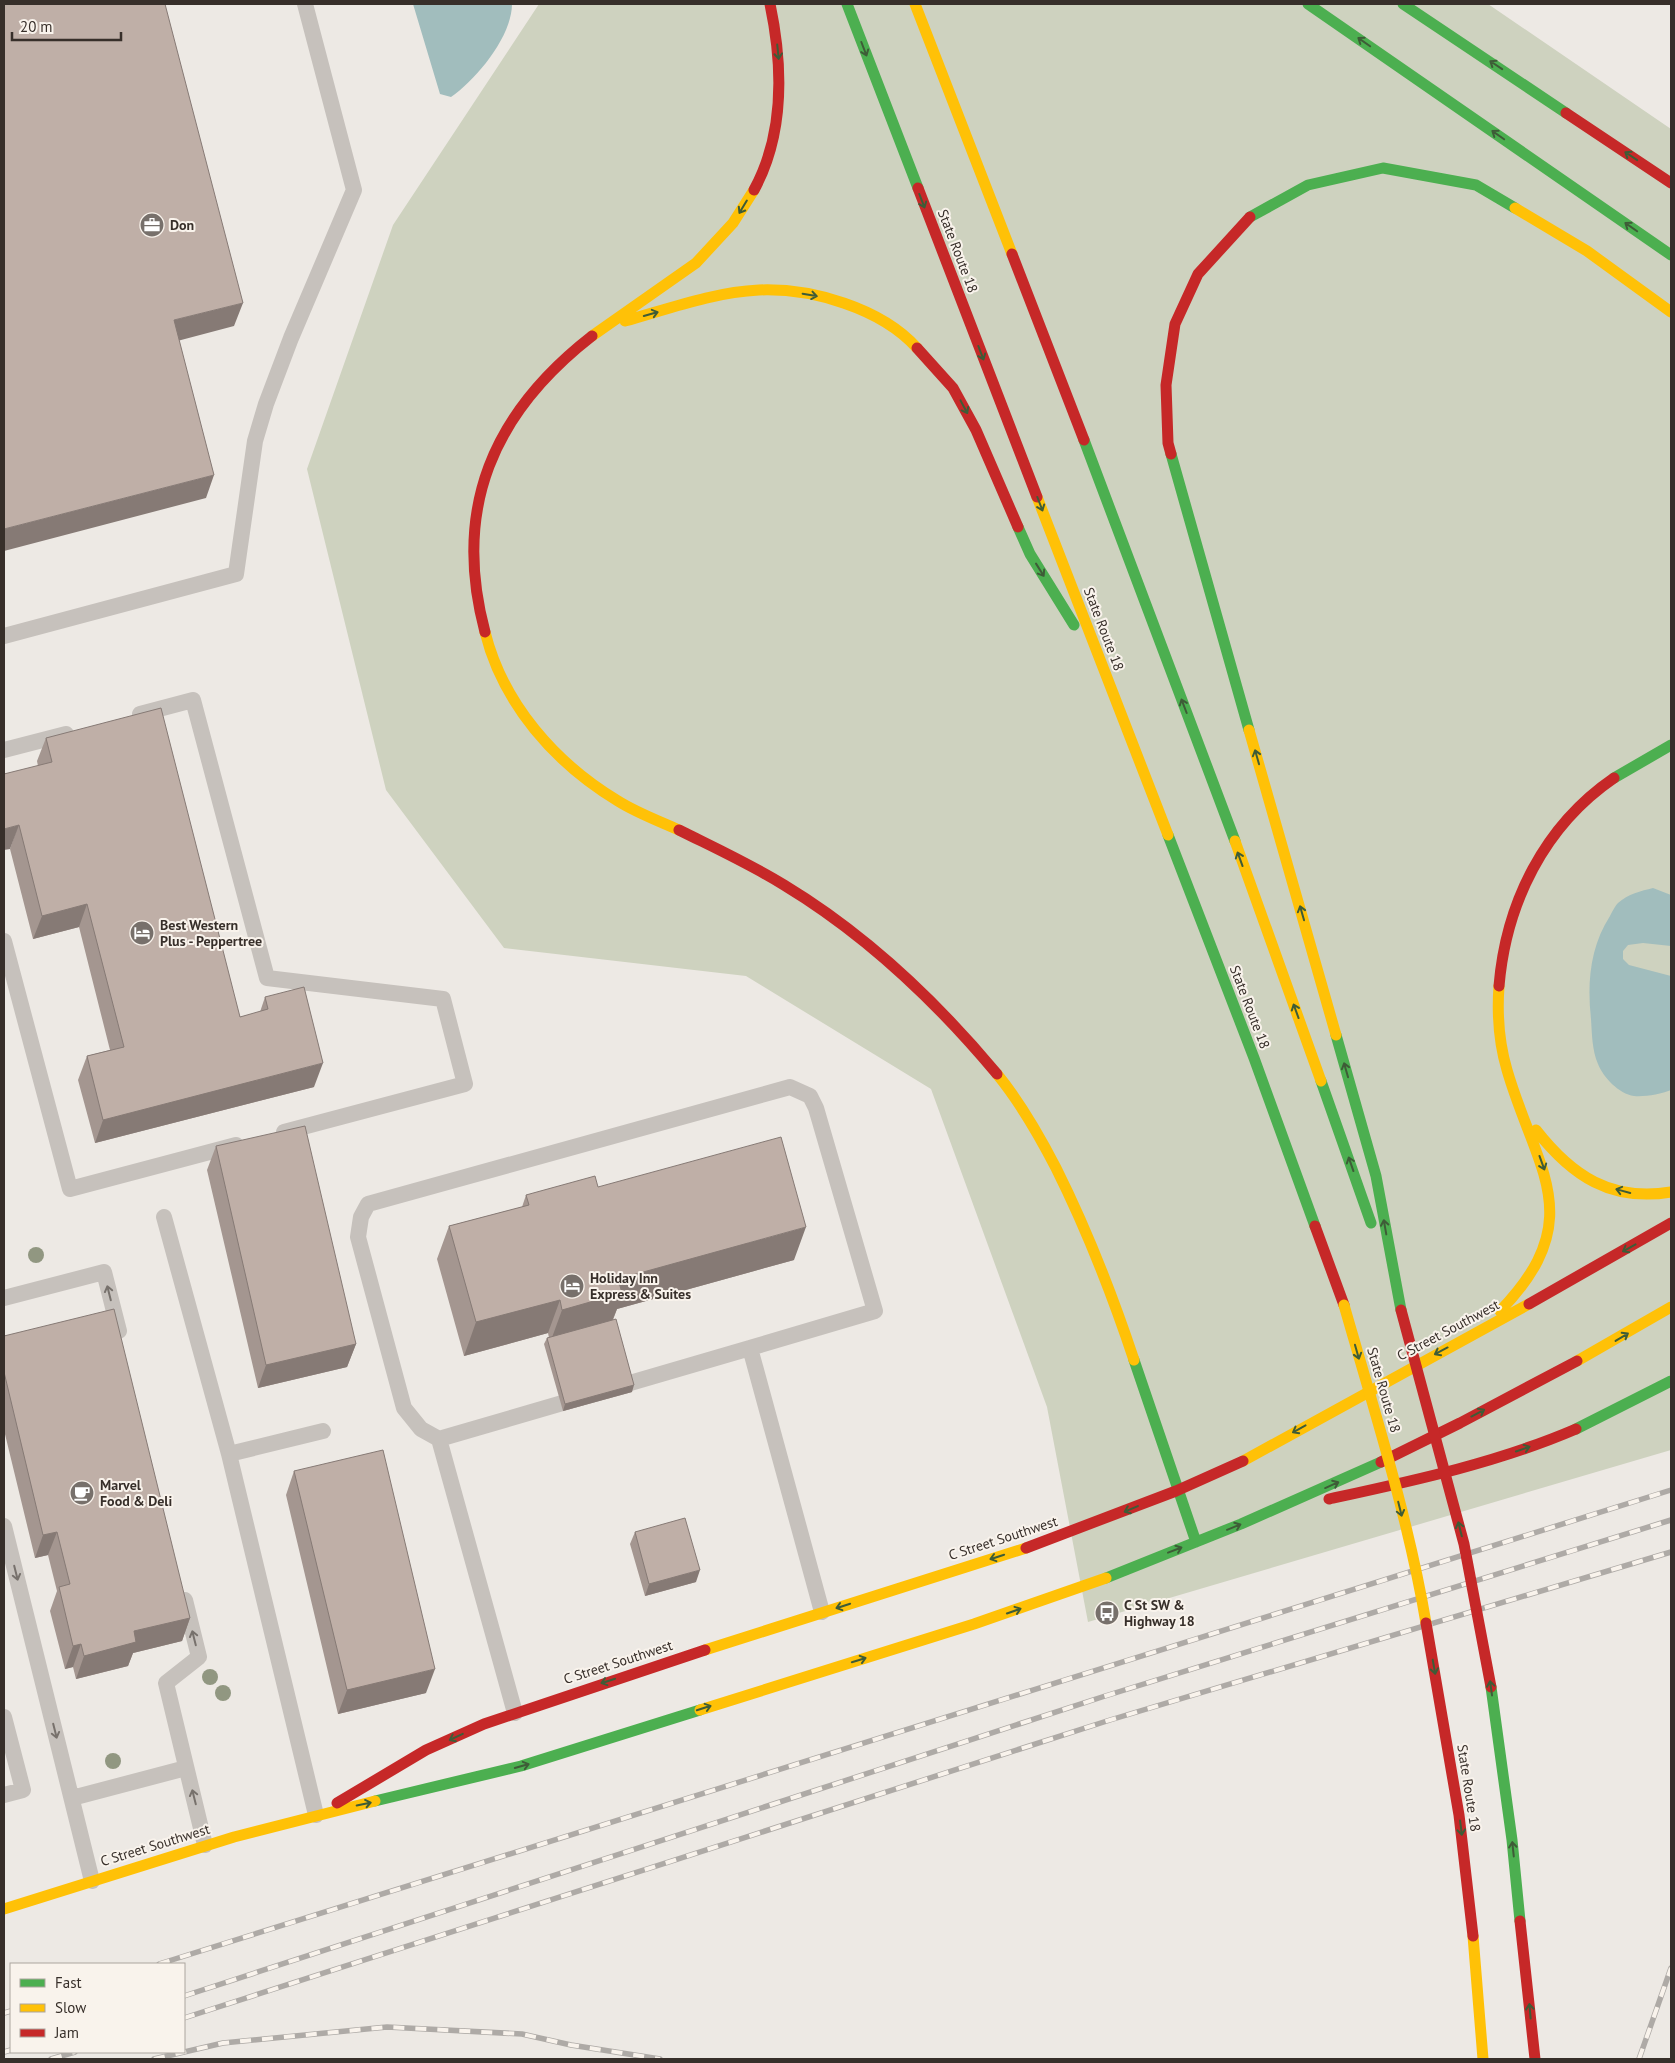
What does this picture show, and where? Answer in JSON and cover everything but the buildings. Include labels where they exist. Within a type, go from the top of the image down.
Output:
[{"type":"main road","points":[[770,4],[775,23],[780,75],[779,114],[765,165],[742,210],[700,260],[604,327],[554,368],[508,429],[492,457],[481,488],[476,522],[474,562],[478,608],[491,655],[509,692],[545,742],[577,773],[618,802],[722,851],[786,886],[850,931],[891,963],[934,1003],[995,1071],[1032,1123],[1068,1188],[1099,1262],[1121,1322],[1176,1491],[1196,1542]]},
{"type":"main road","name":"State Route 18","points":[[847,4],[1264,1085],[1344,1305],[1393,1479],[1422,1598],[1459,1815],[1471,1918],[1483,2059]]},
{"type":"main road","points":[[915,4],[1072,409],[1223,812],[1327,1096],[1401,1310],[1464,1544],[1487,1661],[1512,1840],[1535,2059]]},
{"type":"main road","points":[[1308,4],[1671,255]]},
{"type":"main road","points":[[1403,4],[1671,183]]},
{"type":"main road","points":[[1401,1310],[1376,1176],[1168,442],[1166,386],[1175,324],[1198,274],[1246,219],[1308,185],[1383,168],[1476,186],[1587,251],[1671,312]]},
{"type":"main road","points":[[604,327],[722,295],[759,290],[786,291],[844,303],[874,315],[908,338],[953,388],[976,430],[1030,554],[1109,683]]},
{"type":"main road","points":[[1484,1328],[1522,1290],[1541,1260],[1548,1232],[1550,1200],[1547,1177],[1506,1067],[1498,1029],[1504,946],[1517,904],[1532,868],[1553,837],[1573,813],[1607,783],[1638,761],[1671,745]]},
{"type":"main road","points":[[1525,1117],[1569,1167],[1599,1184],[1631,1193],[1671,1192]]},
{"type":"main road","name":"C Street Southwest","points":[[316,1815],[426,1750],[484,1724],[654,1666],[1044,1542],[1121,1514],[1176,1491],[1244,1460],[1671,1223]]},
{"type":"main road","name":"C Street Southwest","points":[[4,1909],[205,1845],[316,1815],[413,1794],[525,1765],[984,1622],[1092,1583],[1272,1512],[1358,1473],[1462,1422],[1610,1344],[1671,1307]]},
{"type":"main road","points":[[1272,1512],[1357,1493],[1499,1457],[1566,1434],[1643,1397],[1671,1381]]},
{"type":"lane","points":[[4,636],[236,574],[256,441],[266,404],[291,338],[354,190],[305,4]]},
{"type":"lane","points":[[126,718],[193,700],[267,978],[442,999],[465,1084],[272,1135]]},
{"type":"lane","points":[[4,750],[79,730]]},
{"type":"lane","points":[[4,942],[70,1189],[253,1140]]},
{"type":"lane","points":[[790,1088],[810,1096],[816,1108],[874,1311],[750,1348],[439,1439],[421,1429],[404,1408],[358,1237],[361,1217],[368,1204],[790,1088]]},
{"type":"lane","points":[[164,1217],[229,1454],[316,1815]]},
{"type":"lane","points":[[4,1298],[104,1272],[123,1349]]},
{"type":"lane","points":[[750,1348],[822,1612]]},
{"type":"lane","points":[[229,1454],[323,1431]]},
{"type":"lane","points":[[439,1439],[514,1713]]},
{"type":"lane","points":[[4,1526],[92,1881]]},
{"type":"lane","points":[[182,1590],[198,1657],[166,1683],[205,1845]]},
{"type":"lane","points":[[4,1718],[23,1790],[4,1795]]},
{"type":"lane","points":[[72,1798],[186,1768]]},
{"type":"green space","points":[[539,4],[1488,4],[1671,129],[1671,1450],[1088,1622],[1047,1407],[931,1089],[746,976],[504,948],[386,790],[307,469],[393,225]]},
{"type":"water","points":[[413,4],[512,4],[506,30],[500,43],[482,68],[451,97],[440,94]]},
{"type":"water","points":[[1653,888],[1671,895],[1671,946],[1643,943],[1628,945],[1623,951],[1623,959],[1629,965],[1671,976],[1671,1090],[1653,1095],[1634,1096],[1628,1095],[1612,1084],[1598,1064],[1592,1036],[1589,992],[1591,966],[1603,928],[1618,903],[1630,895]]},
{"type":"railway","points":[[162,1963],[1671,1490]]},
{"type":"railway","points":[[185,1996],[1102,1697],[1671,1520]]},
{"type":"railway","points":[[185,2018],[1110,1720],[1671,1552]]},
{"type":"railway","points":[[1639,2059],[1671,1968]]},
{"type":"railway","points":[[4,2013],[10,2011]]},
{"type":"railway","points":[[185,2052],[223,2043],[387,2027],[522,2034],[571,2045],[660,2059]]},
{"type":"railway","points":[[4,2052],[10,2050]]},
{"type":"railway","points":[[51,2059],[72,2053]]},
{"type":"railway","points":[[154,2059],[180,2053]]},
{"type":"traffic: fast","points":[[847,4],[918,188]]},
{"type":"traffic: fast","points":[[1308,4],[1671,255]]},
{"type":"traffic: fast","points":[[1403,4],[1566,113]]},
{"type":"traffic: fast","points":[[1250,217],[1308,185],[1383,168],[1476,185],[1515,208]]},
{"type":"traffic: fast","points":[[1084,440],[1235,841]]},
{"type":"traffic: fast","points":[[1171,454],[1249,730]]},
{"type":"traffic: fast","points":[[1018,527],[1030,554],[1074,625]]},
{"type":"traffic: fast","points":[[1614,778],[1671,745]]},
{"type":"traffic: fast","points":[[1168,835],[1254,1058],[1315,1226]]},
{"type":"traffic: fast","points":[[1336,1035],[1376,1176],[1401,1310]]},
{"type":"traffic: fast","points":[[1321,1081],[1371,1223]]},
{"type":"traffic: fast","points":[[1134,1360],[1196,1542]]},
{"type":"traffic: fast","points":[[1576,1429],[1671,1381]]},
{"type":"traffic: fast","points":[[1106,1578],[1241,1524],[1381,1462]]},
{"type":"traffic: fast","points":[[1491,1687],[1512,1840],[1520,1921]]},
{"type":"traffic: fast","points":[[375,1801],[521,1766],[700,1710]]},
{"type":"traffic: slow","points":[[915,4],[1012,254]]},
{"type":"traffic: slow","points":[[592,336],[696,263],[733,223],[754,190]]},
{"type":"traffic: slow","points":[[1515,208],[1587,251],[1671,312]]},
{"type":"traffic: slow","points":[[625,321],[725,294],[742,291],[780,290],[823,297],[844,303],[885,322],[917,348]]},
{"type":"traffic: slow","points":[[1037,497],[1168,835]]},
{"type":"traffic: slow","points":[[485,632],[493,658],[518,707],[553,750],[573,769],[618,801],[679,830]]},
{"type":"traffic: slow","points":[[1249,730],[1336,1035]]},
{"type":"traffic: slow","points":[[1235,841],[1321,1081]]},
{"type":"traffic: slow","points":[[1499,986],[1499,1028],[1504,1060],[1541,1166],[1548,1193],[1549,1220],[1543,1248],[1527,1278],[1500,1311]]},
{"type":"traffic: slow","points":[[997,1074],[1029,1119],[1067,1191],[1098,1262],[1134,1360]]},
{"type":"traffic: slow","points":[[1536,1130],[1564,1160],[1594,1182],[1611,1189],[1630,1193],[1671,1192]]},
{"type":"traffic: slow","points":[[1243,1461],[1529,1304]]},
{"type":"traffic: slow","points":[[1344,1305],[1400,1503],[1419,1583],[1426,1623]]},
{"type":"traffic: slow","points":[[1577,1361],[1671,1307]]},
{"type":"traffic: slow","points":[[705,1650],[1026,1548]]},
{"type":"traffic: slow","points":[[700,1710],[974,1624],[1106,1578]]},
{"type":"traffic: slow","points":[[4,1909],[234,1837],[375,1801]]},
{"type":"traffic: slow","points":[[1473,1936],[1483,2059]]},
{"type":"traffic: jam","points":[[754,190],[771,146],[778,99],[777,51],[770,4]]},
{"type":"traffic: jam","points":[[1566,113],[1671,183]]},
{"type":"traffic: jam","points":[[918,188],[1037,497]]},
{"type":"traffic: jam","points":[[1171,454],[1168,443],[1166,385],[1175,324],[1198,274],[1250,217]]},
{"type":"traffic: jam","points":[[1012,254],[1084,440]]},
{"type":"traffic: jam","points":[[485,632],[476,587],[474,544],[478,504],[489,466],[506,431],[529,397],[558,366],[592,336]]},
{"type":"traffic: jam","points":[[917,348],[953,388],[976,430],[1018,527]]},
{"type":"traffic: jam","points":[[1499,986],[1503,955],[1510,925],[1520,896],[1533,869],[1567,819],[1589,797],[1614,778]]},
{"type":"traffic: jam","points":[[679,830],[771,877],[843,925],[898,970],[924,995],[997,1074]]},
{"type":"traffic: jam","points":[[1529,1304],[1671,1223]]},
{"type":"traffic: jam","points":[[1315,1226],[1344,1305]]},
{"type":"traffic: jam","points":[[1401,1310],[1464,1544],[1491,1687]]},
{"type":"traffic: jam","points":[[1381,1462],[1460,1423],[1577,1361]]},
{"type":"traffic: jam","points":[[1329,1499],[1454,1470],[1516,1452],[1576,1429]]},
{"type":"traffic: jam","points":[[1026,1548],[1176,1491],[1243,1461]]},
{"type":"traffic: jam","points":[[1426,1623],[1459,1815],[1473,1936]]},
{"type":"traffic: jam","points":[[337,1803],[426,1750],[484,1724],[705,1650]]},
{"type":"traffic: jam","points":[[1520,1921],[1535,2059]]},
{"type":"place","name":"Don","points":[[152,225]]},
{"type":"place","name":"Best Western Plus - Peppertree","points":[[142,933]]},
{"type":"place","name":"Holiday Inn Express & Suites","points":[[572,1286]]},
{"type":"place","name":"Marvel Food & Deli","points":[[82,1493]]},
{"type":"place","name":"C St SW & Highway 18","points":[[1107,1613]]}]
